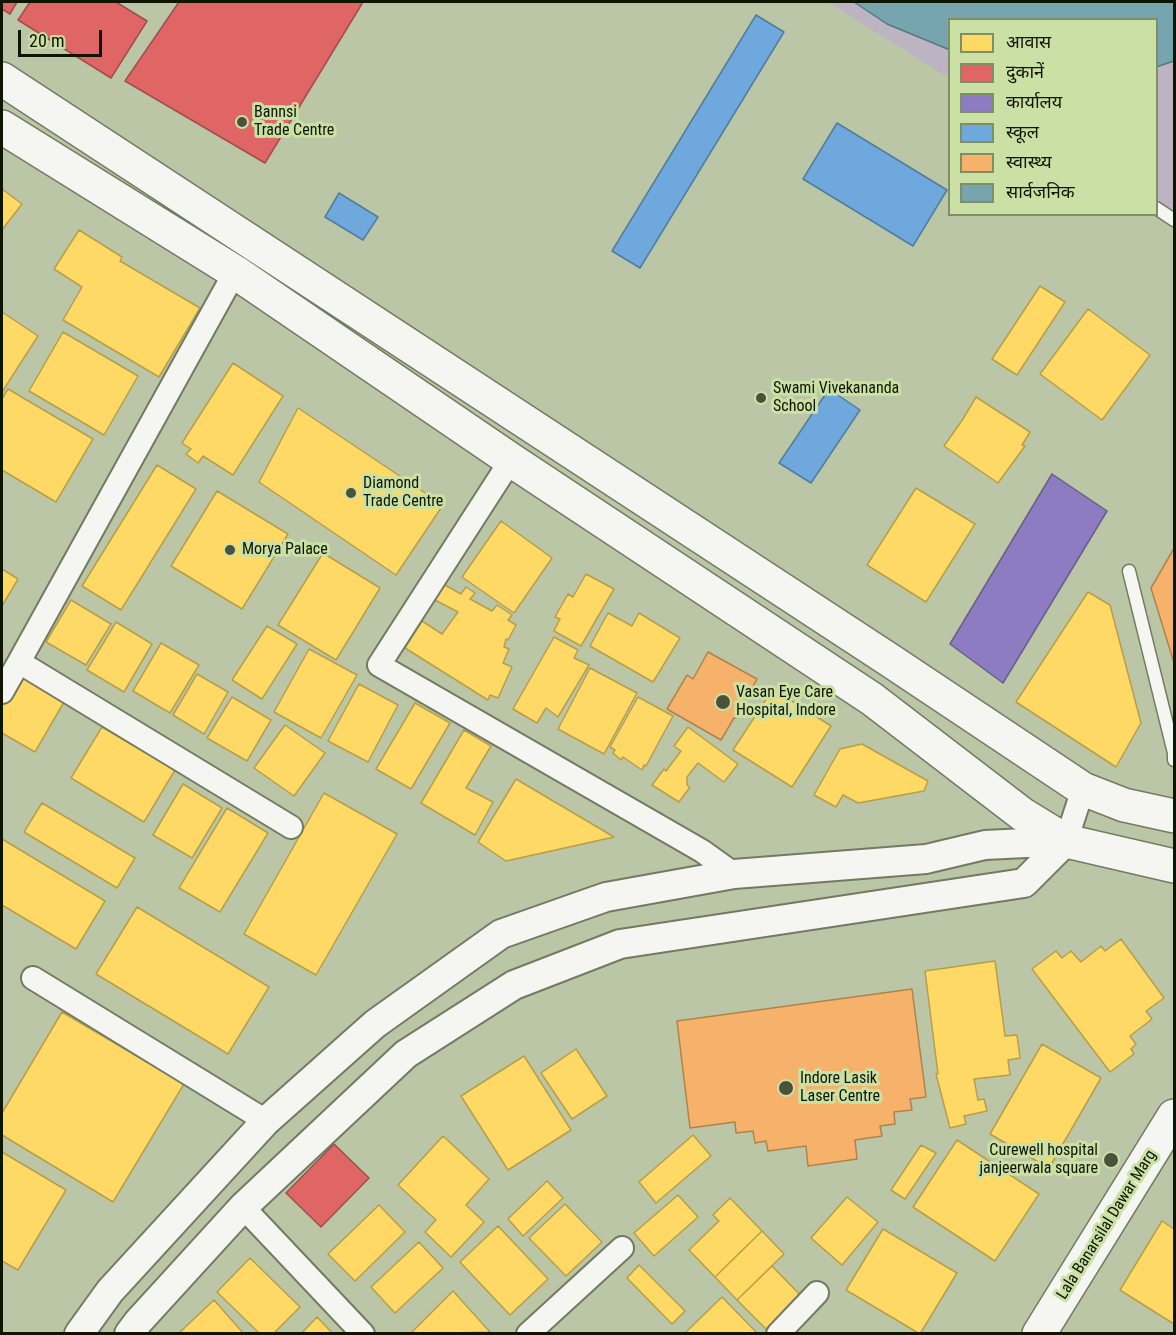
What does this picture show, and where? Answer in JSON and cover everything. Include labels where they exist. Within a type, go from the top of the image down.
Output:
[{"type":"main road","points":[[2,79],[1083,789],[1124,805],[1174,816]]},
{"type":"main road","points":[[2,127],[235,272],[511,460],[872,699],[1022,814],[1066,841],[1174,866]]},
{"type":"main road","name":"Lala Banarsilal Dawar Marg","points":[[1039,1334],[1174,1116]]},
{"type":"street","points":[[2,692],[235,272]]},
{"type":"street","points":[[511,460],[379,665],[702,851],[734,874]]},
{"type":"street","points":[[19,662],[291,827]]},
{"type":"street","points":[[129,1334],[243,1207],[406,1054],[514,985],[620,944],[1024,883],[1066,841],[1083,789]]},
{"type":"street","points":[[79,1334],[110,1291],[266,1121],[375,1024],[501,934],[606,897],[734,874],[926,859],[985,845],[1066,841]]},
{"type":"street","points":[[33,978],[266,1121]]},
{"type":"street","points":[[243,1207],[363,1334]]},
{"type":"street","points":[[528,1334],[622,1248]]},
{"type":"street","points":[[778,1334],[817,1293]]},
{"type":"lane","points":[[1158,209],[1174,220]]},
{"type":"lane","points":[[1129,571],[1174,760]]},
{"type":"shaded area","points":[[828,2],[1174,2],[1174,221],[1158,210],[1158,18],[948,18],[948,77]]},
{"type":"building: आवास","points":[[2,189],[22,204],[2,230]]},
{"type":"building: आवास","points":[[79,230],[122,257],[120,261],[200,308],[159,377],[63,320],[82,287],[54,269]]},
{"type":"building: आवास","points":[[1040,286],[1065,302],[1017,375],[992,359]]},
{"type":"building: आवास","points":[[1088,309],[1150,355],[1102,420],[1040,374]]},
{"type":"building: आवास","points":[[2,312],[38,336],[2,392]]},
{"type":"building: आवास","points":[[63,332],[138,376],[104,435],[29,391]]},
{"type":"building: आवास","points":[[233,363],[283,396],[233,475],[203,456],[198,463],[186,454],[191,449],[182,443]]},
{"type":"building: आवास","points":[[8,389],[93,439],[56,502],[2,470],[2,399]]},
{"type":"building: आवास","points":[[976,397],[1030,432],[1022,445],[1025,446],[998,483],[944,446]]},
{"type":"building: आवास","name":"Diamond Trade Centre","points":[[298,408],[443,505],[396,575],[259,482]]},
{"type":"building: आवास","points":[[157,465],[196,489],[121,610],[82,586]]},
{"type":"building: आवास","points":[[916,488],[975,524],[926,602],[867,565]]},
{"type":"building: आवास","name":"Morya Palace","points":[[217,491],[288,534],[242,609],[171,566]]},
{"type":"building: आवास","points":[[501,521],[552,558],[514,613],[462,577]]},
{"type":"building: आवास","points":[[323,553],[380,588],[336,660],[278,625]]},
{"type":"building: आवास","points":[[2,569],[18,579],[2,606]]},
{"type":"building: आवास","points":[[586,574],[614,589],[581,646],[554,631],[560,619],[555,617],[568,594],[573,597]]},
{"type":"building: आवास","points":[[443,584],[461,594],[466,587],[475,593],[470,599],[492,611],[497,605],[512,615],[508,620],[516,625],[508,640],[506,639],[504,647],[509,649],[503,663],[512,667],[498,698],[490,695],[488,700],[405,648],[422,621],[442,634],[458,612],[435,600]]},
{"type":"building: आवास","points":[[1088,592],[1110,605],[1141,723],[1116,767],[1016,702]]},
{"type":"building: आवास","points":[[71,600],[111,624],[86,665],[46,642]]},
{"type":"building: आवास","points":[[608,613],[632,626],[639,613],[680,638],[653,682],[590,646]]},
{"type":"building: आवास","points":[[116,622],[152,644],[124,692],[87,670]]},
{"type":"building: आवास","points":[[267,626],[297,644],[262,699],[232,680]]},
{"type":"building: आवास","points":[[554,637],[578,650],[574,658],[589,665],[558,717],[546,708],[537,723],[513,709]]},
{"type":"building: आवास","points":[[161,643],[199,665],[170,713],[133,691]]},
{"type":"building: आवास","points":[[309,649],[357,675],[321,738],[274,712]]},
{"type":"building: आवास","points":[[590,668],[637,693],[604,754],[558,729]]},
{"type":"building: आवास","points":[[15,673],[64,702],[35,752],[2,733],[2,697]]},
{"type":"building: आवास","points":[[197,674],[228,692],[204,734],[173,715]]},
{"type":"building: आवास","points":[[359,684],[398,705],[368,762],[328,741]]},
{"type":"building: आवास","points":[[773,689],[831,726],[792,787],[733,750]]},
{"type":"building: आवास","points":[[232,697],[271,720],[247,761],[207,738]]},
{"type":"building: आवास","points":[[638,697],[673,716],[642,770],[623,757],[621,760],[613,753],[615,750],[610,747]]},
{"type":"building: आवास","points":[[415,703],[450,723],[411,789],[376,769]]},
{"type":"building: आवास","points":[[285,725],[325,753],[294,796],[254,768]]},
{"type":"building: आवास","points":[[102,727],[175,770],[144,822],[71,778]]},
{"type":"building: आवास","points":[[688,727],[738,764],[724,782],[698,763],[687,777],[687,785],[690,787],[679,802],[652,785],[681,751],[674,746]]},
{"type":"building: आवास","points":[[464,730],[491,746],[466,788],[493,802],[475,835],[421,803]]},
{"type":"building: आवास","points":[[862,744],[928,781],[924,791],[858,803],[843,795],[836,807],[814,795],[840,749]]},
{"type":"building: आवास","points":[[516,779],[614,837],[506,861],[478,842]]},
{"type":"building: आवास","points":[[183,784],[222,808],[192,858],[153,835]]},
{"type":"building: आवास","points":[[324,793],[397,834],[316,975],[244,934]]},
{"type":"building: आवास","points":[[42,803],[135,858],[117,888],[24,832]]},
{"type":"building: आवास","points":[[227,808],[268,833],[220,912],[179,888]]},
{"type":"building: आवास","points":[[2,839],[105,901],[76,949],[2,905]]},
{"type":"building: आवास","points":[[137,907],[269,987],[228,1054],[96,974]]},
{"type":"building: आवास","points":[[1121,939],[1164,998],[1146,1011],[1152,1019],[1130,1036],[1136,1044],[1131,1049],[1134,1054],[1110,1072],[1032,969],[1056,951],[1062,958],[1071,951],[1081,962],[1101,946],[1105,951]]},
{"type":"building: आवास","points":[[995,961],[1005,1036],[1017,1035],[1020,1058],[1008,1060],[1010,1075],[974,1079],[978,1100],[984,1099],[987,1111],[964,1116],[966,1124],[950,1128],[936,1074],[938,1074],[925,971]]},
{"type":"building: आवास","points":[[62,1012],[184,1084],[113,1202],[2,1135],[2,1113]]},
{"type":"building: आवास","points":[[1042,1044],[1101,1078],[1049,1168],[990,1134]]},
{"type":"building: आवास","points":[[576,1049],[607,1096],[572,1119],[541,1073]]},
{"type":"building: आवास","points":[[524,1056],[571,1130],[508,1170],[461,1096]]},
{"type":"building: आवास","points":[[693,1135],[711,1156],[656,1203],[639,1182]]},
{"type":"building: आवास","points":[[443,1136],[489,1179],[466,1205],[484,1222],[451,1257],[425,1232],[436,1220],[398,1185]]},
{"type":"building: आवास","points":[[957,1140],[1039,1194],[995,1261],[913,1207]]},
{"type":"building: आवास","points":[[921,1145],[936,1153],[905,1199],[891,1190]]},
{"type":"building: आवास","points":[[2,1152],[66,1190],[18,1270],[2,1261]]},
{"type":"building: आवास","points":[[547,1181],[563,1198],[523,1236],[508,1219]]},
{"type":"building: आवास","points":[[678,1195],[698,1217],[654,1256],[634,1233]]},
{"type":"building: आवास","points":[[847,1197],[878,1222],[842,1265],[811,1238]]},
{"type":"building: आवास","points":[[730,1198],[762,1231],[715,1277],[689,1250],[719,1221],[713,1215]]},
{"type":"building: आवास","points":[[565,1204],[602,1242],[566,1276],[529,1238]]},
{"type":"building: आवास","points":[[379,1205],[405,1232],[355,1281],[328,1254]]},
{"type":"building: आवास","points":[[1162,1221],[1174,1229],[1174,1324],[1120,1290]]},
{"type":"building: आवास","points":[[498,1226],[548,1279],[510,1315],[460,1262]]},
{"type":"building: आवास","points":[[883,1229],[957,1273],[920,1334],[846,1290]]},
{"type":"building: आवास","points":[[762,1231],[784,1254],[737,1300],[715,1277]]},
{"type":"building: आवास","points":[[419,1242],[443,1268],[395,1313],[371,1287]]},
{"type":"building: आवास","points":[[250,1258],[300,1307],[273,1334],[260,1334],[217,1292]]},
{"type":"building: आवास","points":[[639,1265],[685,1311],[672,1324],[627,1278]]},
{"type":"building: आवास","points":[[772,1266],[804,1299],[770,1333],[737,1300]]},
{"type":"building: आवास","points":[[453,1291],[490,1332],[410,1334]]},
{"type":"building: आवास","points":[[722,1297],[758,1334],[684,1334]]},
{"type":"building: आवास","points":[[214,1300],[244,1334],[178,1334]]},
{"type":"building: आवास","points":[[317,1317],[333,1334],[301,1334]]},
{"type":"building: दुकानें","points":[[2,2],[17,2],[10,14],[2,9]]},
{"type":"building: दुकानें","points":[[30,2],[116,2],[147,21],[111,78],[18,20]]},
{"type":"building: दुकानें","name":"Bannsi Trade Centre","points":[[179,2],[363,2],[265,163],[125,81]]},
{"type":"building: दुकानें","points":[[334,1144],[369,1178],[321,1227],[286,1193]]},
{"type":"building: कार्यालय","points":[[1052,474],[1107,511],[1003,683],[950,644]]},
{"type":"building: स्कूल","points":[[756,15],[784,32],[640,268],[612,251]]},
{"type":"building: स्कूल","points":[[837,123],[947,190],[913,246],[803,179]]},
{"type":"building: स्कूल","points":[[339,193],[378,217],[363,240],[325,217]]},
{"type":"building: स्कूल","points":[[829,389],[860,410],[811,483],[779,463]]},
{"type":"building: स्वास्थ्य","points":[[1174,551],[1174,663],[1151,588]]},
{"type":"building: स्वास्थ्य","points":[[708,652],[757,679],[721,740],[667,709],[687,675],[693,679]]},
{"type":"building: स्वास्थ्य","points":[[912,989],[926,1097],[910,1099],[912,1110],[894,1112],[895,1124],[880,1126],[882,1136],[855,1140],[857,1159],[808,1166],[806,1146],[768,1151],[766,1141],[755,1143],[753,1131],[736,1133],[735,1122],[690,1128],[677,1021]]},
{"type":"building: सार्वजनिक","points":[[854,2],[1174,2],[1174,61],[1158,66],[1158,18],[948,18],[948,49],[887,24]]},
{"type":"place","name":"Bannsi Trade Centre","points":[[242,122]]},
{"type":"place","name":"Swami Vivekananda School","points":[[761,398]]},
{"type":"place","name":"Diamond Trade Centre","points":[[351,493]]},
{"type":"place","name":"Morya Palace","points":[[230,550]]},
{"type":"place","name":"Vasan Eye Care Hospital, Indore","points":[[723,702]]},
{"type":"place","name":"Indore Lasik Laser Centre","points":[[786,1088]]},
{"type":"place","name":"Curewell hospital janjeerwala square","points":[[1111,1160]]}]
